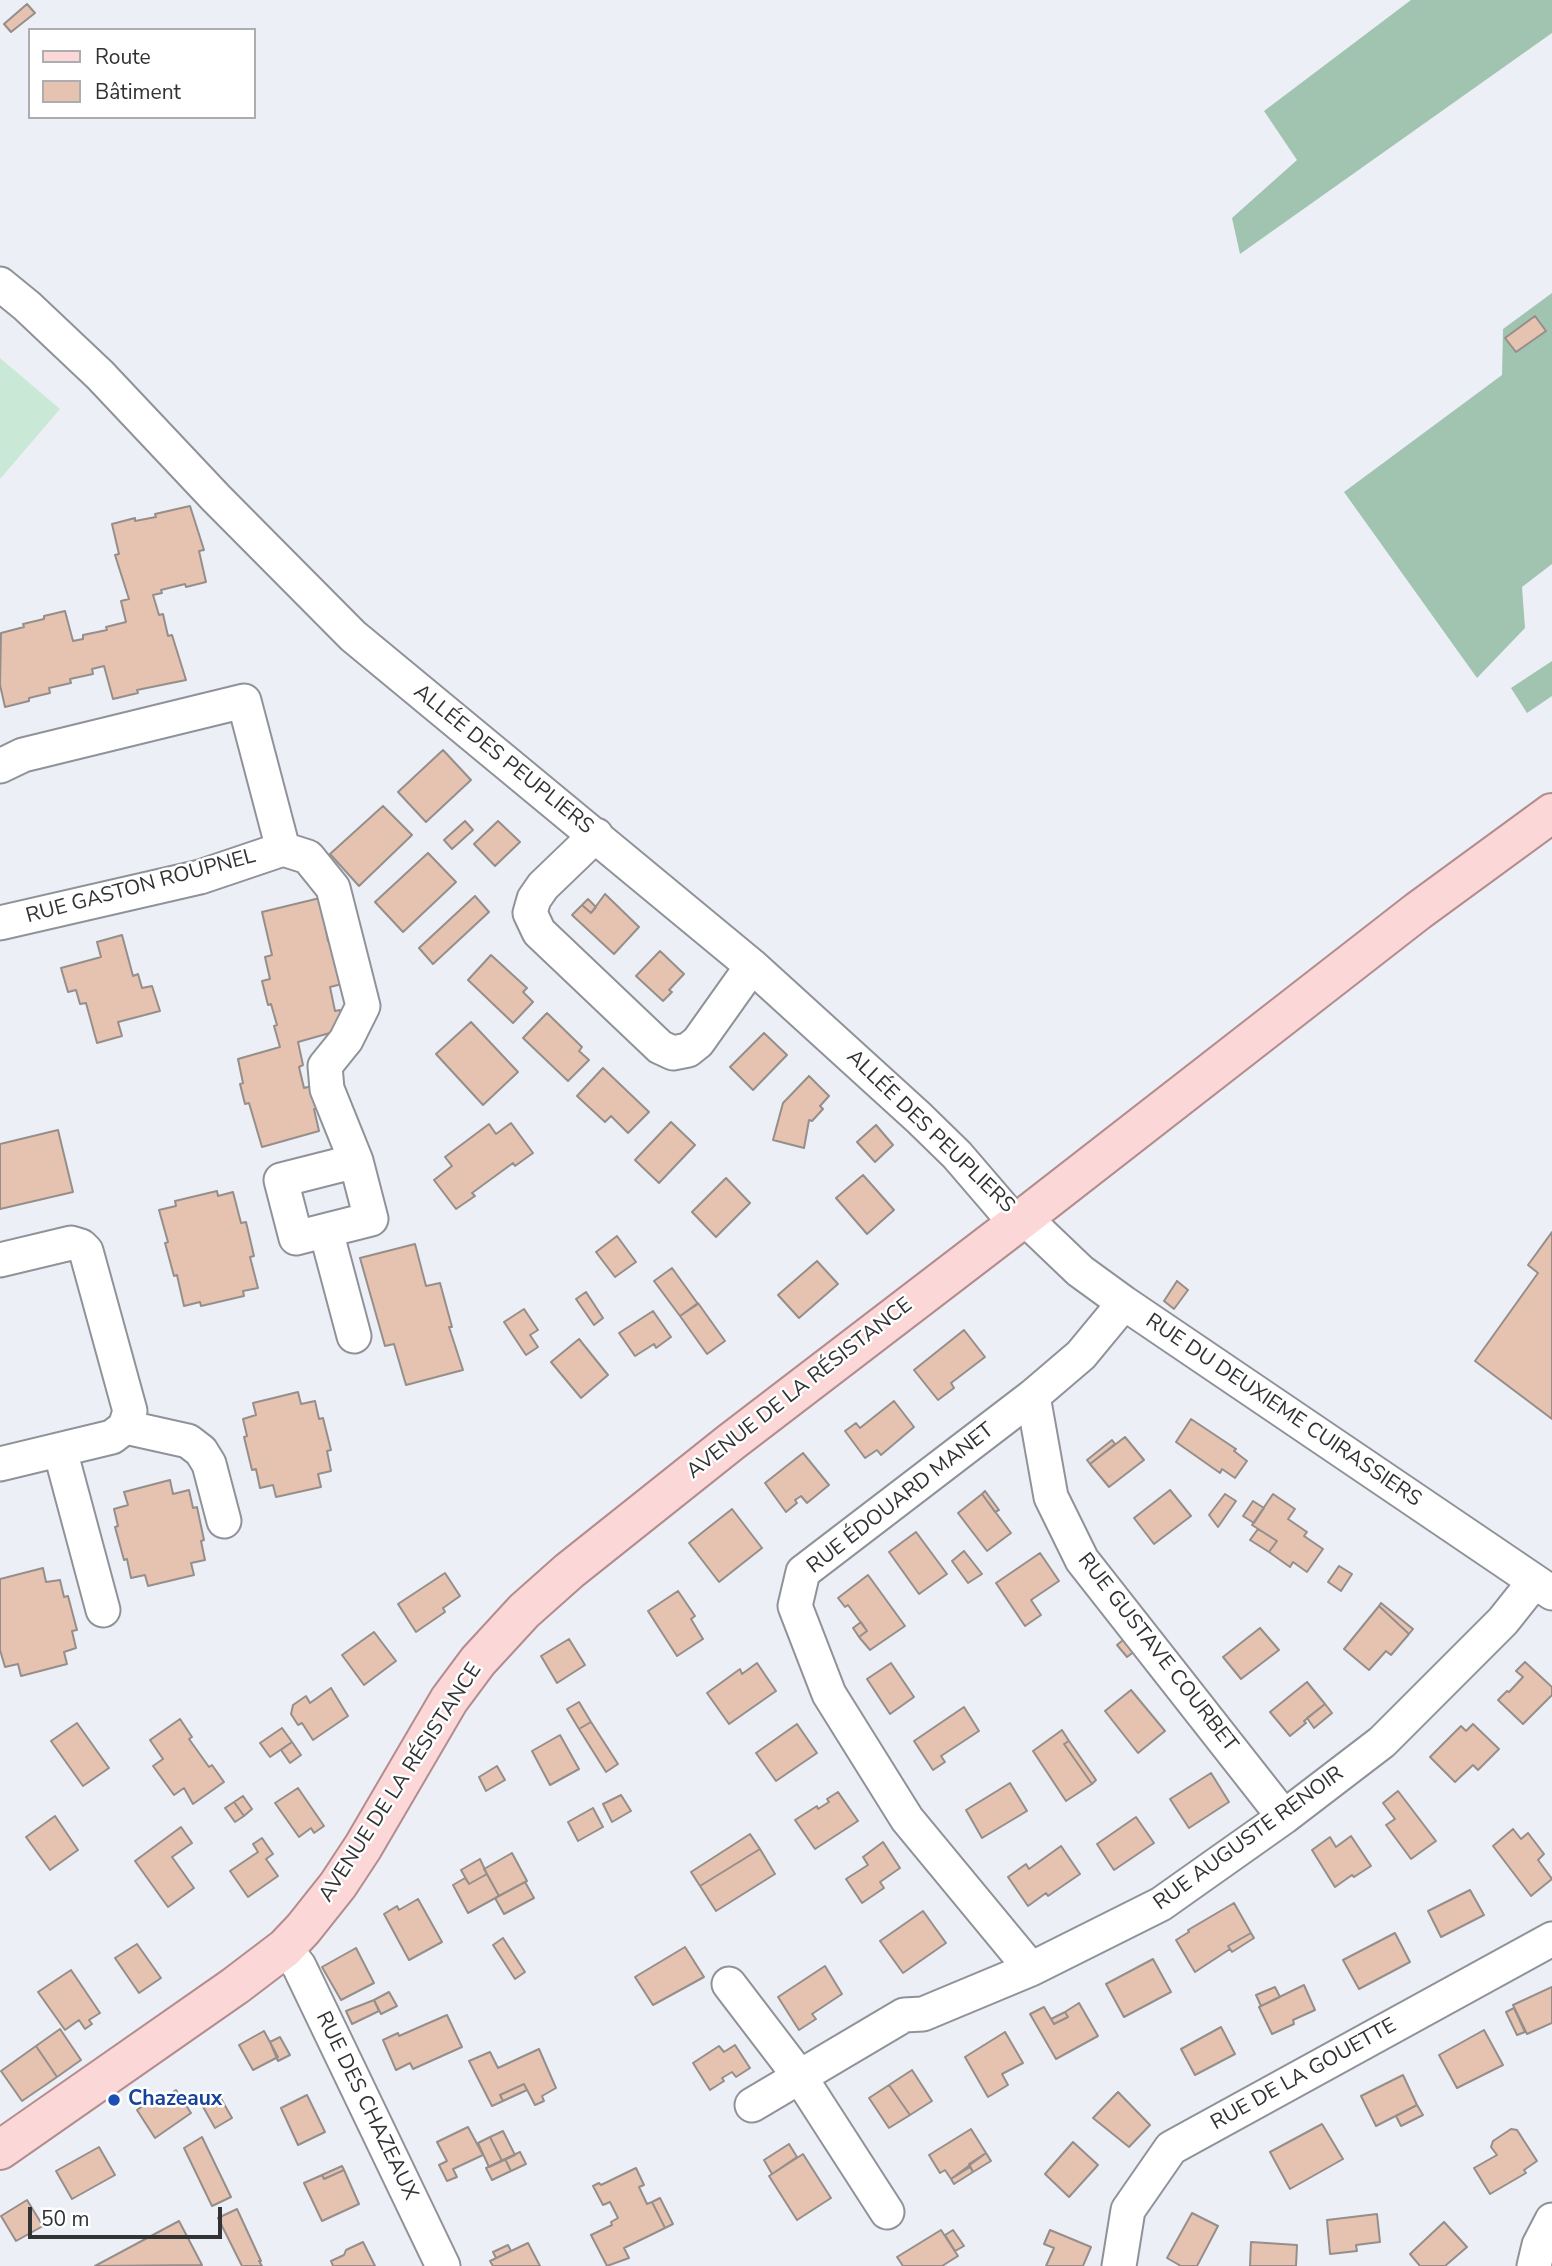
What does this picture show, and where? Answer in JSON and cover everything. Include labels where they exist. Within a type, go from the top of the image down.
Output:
[{"type":"main road","name":"AVENUE DE LA RÉSISTANCE","points":[[0,2150],[285,1948],[311,1920],[344,1876],[449,1700],[478,1661],[524,1611],[616,1532],[1418,911],[1552,813]]},
{"type":"street","name":"ALLÉE DES PEUPLIERS","points":[[0,284],[100,375],[216,498],[353,636],[752,966],[841,1045],[957,1155],[1006,1212],[1021,1220]]},
{"type":"street","points":[[0,766],[23,755],[244,701],[282,849],[308,857],[333,888],[363,1006],[346,1040],[325,1066],[327,1089],[356,1161],[371,1219],[296,1238],[281,1180],[356,1161]]},
{"type":"street","points":[[596,835],[543,886],[534,899],[530,913],[539,932],[660,1046],[673,1053],[688,1050],[698,1042],[752,966]]},
{"type":"street","name":"RUE GASTON ROUPNEL","points":[[0,923],[200,877],[282,849]]},
{"type":"street","name":"RUE DU DEUXIEME CUIRASSIERS","points":[[1021,1220],[1035,1228],[1080,1271],[1124,1303],[1543,1588]]},
{"type":"street","points":[[326,1231],[354,1336]]},
{"type":"street","points":[[0,1260],[71,1243],[86,1251],[130,1411],[125,1427],[112,1437],[0,1464]]},
{"type":"street","name":"RUE ÉDOUARD MANET","points":[[1031,1969],[906,1819],[829,1694],[795,1606],[803,1572],[1033,1396],[1081,1355],[1124,1303]]},
{"type":"street","name":"RUE GUSTAVE COURBET","points":[[1033,1396],[1051,1497],[1082,1560],[1284,1816]]},
{"type":"street","points":[[125,1427],[188,1441],[201,1451],[209,1464],[224,1521]]},
{"type":"street","points":[[60,1450],[103,1610]]},
{"type":"street","name":"RUE AUGUSTE RENOIR","points":[[752,2105],[904,2015],[923,2014],[1031,1969],[1161,1905],[1382,1742],[1503,1621],[1543,1588]]},
{"type":"street","name":"RUE DE LA GOUETTE","points":[[1119,2266],[1128,2210],[1171,2148],[1552,1939]]},
{"type":"street","name":"RUE DES CHAZEAUX","points":[[285,1948],[299,1966],[443,2266]]},
{"type":"street","points":[[729,1984],[800,2077],[887,2212]]},
{"type":"street","points":[[1534,2266],[1539,2245],[1552,2220]]},
{"type":"green space","points":[[1411,0],[1552,0],[1552,33],[1240,254],[1232,218],[1297,160],[1264,111]]},
{"type":"green space","points":[[1552,293],[1552,564],[1522,587],[1525,628],[1477,678],[1344,492],[1502,375],[1503,329]]},
{"type":"green space","points":[[0,358],[60,409],[0,479]]},
{"type":"green space","points":[[1552,661],[1552,696],[1527,713],[1511,688]]},
{"type":"building","points":[[27,4],[35,13],[11,32],[4,24]]},
{"type":"building","points":[[1535,316],[1546,331],[1516,352],[1505,338]]},
{"type":"building","points":[[190,506],[204,550],[199,551],[206,582],[186,587],[185,584],[161,590],[162,593],[153,595],[159,615],[163,614],[168,636],[172,635],[186,680],[137,690],[138,693],[113,699],[104,666],[92,669],[93,674],[70,679],[71,683],[49,688],[50,693],[5,707],[0,685],[1,633],[65,611],[73,641],[83,639],[83,635],[107,630],[106,627],[126,622],[121,601],[129,599],[115,555],[119,554],[112,524],[135,518],[135,521],[156,517],[155,514]]},
{"type":"building","points":[[443,750],[471,780],[426,822],[398,792]]},
{"type":"building","points":[[383,806],[412,835],[359,886],[330,854]]},
{"type":"building","points":[[465,821],[473,830],[452,849],[444,840]]},
{"type":"building","points":[[498,821],[520,842],[495,866],[474,844]]},
{"type":"building","points":[[428,853],[456,882],[403,932],[375,902]]},
{"type":"building","points":[[605,894],[639,927],[614,954],[572,915],[582,905],[591,913]]},
{"type":"building","points":[[475,896],[489,912],[433,964],[419,948]]},
{"type":"building","points":[[320,898],[328,941],[331,941],[342,984],[330,987],[335,1011],[340,1010],[344,1029],[298,1042],[303,1065],[299,1067],[304,1088],[312,1086],[318,1109],[314,1109],[319,1131],[262,1147],[249,1103],[245,1104],[238,1059],[280,1047],[274,1026],[277,1025],[262,981],[270,979],[265,957],[272,955],[262,912]]},
{"type":"building","points":[[588,899],[596,907],[591,913],[582,905]]},
{"type":"building","points":[[122,935],[133,976],[138,974],[142,988],[152,986],[160,1011],[118,1022],[122,1036],[97,1043],[86,1003],[80,1004],[76,990],[68,992],[61,968],[101,957],[97,942]]},
{"type":"building","points":[[660,951],[684,974],[663,1001],[636,976]]},
{"type":"building","points":[[491,955],[527,988],[523,992],[533,1002],[513,1023],[468,980]]},
{"type":"building","points":[[547,1013],[582,1047],[579,1051],[589,1060],[568,1081],[523,1038]]},
{"type":"building","points":[[471,1022],[518,1072],[483,1105],[436,1054]]},
{"type":"building","points":[[764,1033],[787,1055],[753,1090],[730,1067]]},
{"type":"building","points":[[603,1068],[649,1112],[628,1133],[611,1116],[605,1122],[577,1096]]},
{"type":"building","points":[[809,1076],[829,1096],[820,1106],[823,1109],[812,1121],[809,1120],[804,1148],[773,1140],[783,1103]]},
{"type":"building","points":[[671,1122],[695,1145],[659,1183],[635,1160]]},
{"type":"building","points":[[511,1123],[533,1153],[515,1166],[513,1163],[472,1193],[475,1196],[456,1209],[434,1180],[452,1166],[445,1157],[489,1124],[496,1134]]},
{"type":"building","points":[[876,1125],[893,1145],[875,1162],[857,1142]]},
{"type":"building","points":[[58,1130],[73,1192],[0,1209],[0,1144]]},
{"type":"building","points":[[863,1175],[894,1210],[867,1234],[836,1198]]},
{"type":"building","points":[[726,1178],[750,1203],[716,1237],[692,1212]]},
{"type":"building","points":[[217,1191],[218,1196],[233,1192],[241,1223],[246,1222],[254,1256],[250,1257],[258,1288],[243,1291],[244,1296],[201,1306],[200,1302],[184,1306],[177,1275],[174,1276],[165,1243],[168,1242],[159,1210],[176,1206],[175,1201]]},
{"type":"building","points":[[1552,1232],[1552,1419],[1475,1361],[1538,1273],[1528,1265]]},
{"type":"building","points":[[617,1236],[636,1262],[615,1277],[596,1252]]},
{"type":"building","points":[[415,1244],[426,1286],[440,1283],[452,1327],[449,1327],[463,1370],[406,1385],[394,1344],[385,1346],[360,1258]]},
{"type":"building","points":[[817,1261],[838,1284],[799,1318],[778,1295]]},
{"type":"building","points":[[672,1268],[698,1304],[680,1316],[654,1281]]},
{"type":"building","points":[[1177,1281],[1188,1290],[1174,1309],[1164,1301]]},
{"type":"building","points":[[586,1292],[603,1318],[594,1325],[576,1299]]},
{"type":"building","points":[[698,1303],[725,1341],[707,1354],[680,1316]]},
{"type":"building","points":[[524,1309],[538,1330],[530,1335],[538,1347],[526,1355],[504,1322]]},
{"type":"building","points":[[653,1311],[671,1337],[656,1348],[654,1344],[635,1356],[619,1333]]},
{"type":"building","points":[[964,1330],[985,1357],[951,1383],[954,1388],[938,1400],[914,1370]]},
{"type":"building","points":[[579,1339],[608,1375],[581,1398],[551,1362]]},
{"type":"building","points":[[298,1392],[301,1404],[315,1401],[319,1419],[323,1418],[331,1450],[327,1451],[331,1471],[318,1474],[321,1487],[276,1497],[273,1485],[260,1488],[256,1469],[252,1470],[244,1437],[247,1436],[243,1419],[256,1415],[253,1403]]},
{"type":"building","points":[[894,1401],[914,1427],[881,1455],[877,1450],[865,1458],[845,1431],[856,1423],[860,1428]]},
{"type":"building","points":[[1191,1419],[1236,1449],[1234,1451],[1247,1461],[1235,1478],[1222,1469],[1220,1473],[1176,1442]]},
{"type":"building","points":[[1125,1437],[1144,1460],[1109,1487],[1090,1464]]},
{"type":"building","points":[[1112,1440],[1115,1444],[1090,1464],[1087,1460]]},
{"type":"building","points":[[803,1453],[829,1485],[807,1503],[801,1496],[786,1512],[765,1483]]},
{"type":"building","points":[[170,1480],[173,1494],[189,1490],[193,1508],[197,1507],[205,1560],[191,1563],[194,1575],[148,1586],[145,1575],[131,1578],[115,1527],[118,1526],[114,1509],[128,1505],[124,1492]]},
{"type":"building","points":[[1170,1490],[1191,1516],[1154,1544],[1134,1518]]},
{"type":"building","points":[[985,1491],[999,1510],[995,1512],[982,1494]]},
{"type":"building","points":[[982,1494],[1011,1533],[987,1551],[958,1513]]},
{"type":"building","points":[[1225,1494],[1236,1501],[1218,1527],[1209,1515]]},
{"type":"building","points":[[1273,1494],[1295,1509],[1288,1519],[1307,1532],[1304,1536],[1323,1549],[1307,1572],[1293,1562],[1290,1567],[1269,1552],[1277,1541],[1252,1525]]},
{"type":"building","points":[[1253,1501],[1264,1508],[1254,1523],[1243,1516]]},
{"type":"building","points":[[732,1509],[762,1548],[719,1582],[689,1543]]},
{"type":"building","points":[[1258,1529],[1277,1541],[1269,1552],[1250,1540]]},
{"type":"building","points":[[916,1532],[947,1574],[919,1594],[889,1552]]},
{"type":"building","points":[[964,1551],[982,1574],[968,1583],[952,1561]]},
{"type":"building","points":[[1040,1553],[1059,1581],[1031,1600],[1041,1615],[1025,1626],[996,1583]]},
{"type":"building","points":[[1339,1566],[1352,1574],[1341,1591],[1328,1582]]},
{"type":"building","points":[[43,1568],[46,1582],[60,1580],[64,1597],[68,1596],[77,1630],[72,1631],[76,1648],[64,1652],[67,1664],[21,1676],[18,1664],[5,1667],[0,1650],[0,1579]]},
{"type":"building","points":[[445,1573],[460,1596],[443,1608],[445,1612],[416,1632],[398,1604]]},
{"type":"building","points":[[868,1575],[905,1626],[870,1650],[859,1637],[867,1631],[848,1605],[845,1607],[838,1598]]},
{"type":"building","points":[[678,1591],[695,1616],[691,1619],[703,1639],[677,1656],[648,1611]]},
{"type":"building","points":[[1381,1603],[1413,1629],[1409,1634],[1379,1606]]},
{"type":"building","points":[[1379,1606],[1409,1634],[1391,1655],[1386,1651],[1369,1670],[1344,1649]]},
{"type":"building","points":[[861,1622],[867,1631],[859,1637],[853,1628]]},
{"type":"building","points":[[1260,1628],[1279,1650],[1241,1679],[1223,1657]]},
{"type":"building","points":[[374,1632],[396,1661],[364,1685],[342,1655]]},
{"type":"building","points":[[1129,1635],[1139,1648],[1127,1657],[1117,1645]]},
{"type":"building","points":[[569,1639],[585,1665],[557,1683],[541,1656]]},
{"type":"building","points":[[1525,1662],[1552,1687],[1552,1695],[1523,1724],[1498,1700],[1523,1677],[1516,1671]]},
{"type":"building","points":[[757,1663],[776,1691],[729,1724],[707,1693],[740,1669],[742,1674]]},
{"type":"building","points":[[891,1663],[914,1697],[890,1714],[867,1679]]},
{"type":"building","points":[[1307,1682],[1325,1704],[1290,1736],[1270,1712]]},
{"type":"building","points":[[331,1688],[348,1716],[313,1740],[302,1723],[298,1725],[291,1714],[293,1705],[306,1696],[310,1703]]},
{"type":"building","points":[[1131,1690],[1165,1731],[1138,1753],[1105,1711]]},
{"type":"building","points":[[579,1702],[591,1722],[579,1729],[567,1709]]},
{"type":"building","points":[[1325,1704],[1332,1713],[1314,1728],[1307,1718]]},
{"type":"building","points":[[964,1707],[979,1731],[941,1756],[945,1762],[933,1770],[914,1741]]},
{"type":"building","points":[[180,1719],[192,1737],[189,1739],[209,1767],[212,1765],[224,1782],[193,1804],[184,1788],[174,1795],[153,1766],[163,1759],[150,1740]]},
{"type":"building","points":[[591,1722],[618,1764],[606,1772],[579,1729]]},
{"type":"building","points":[[77,1723],[109,1768],[83,1786],[51,1741]]},
{"type":"building","points":[[797,1724],[817,1753],[776,1781],[756,1753]]},
{"type":"building","points":[[1473,1724],[1499,1749],[1478,1770],[1473,1765],[1455,1782],[1430,1757],[1461,1726],[1466,1731]]},
{"type":"building","points":[[282,1728],[292,1742],[270,1757],[260,1743]]},
{"type":"building","points":[[1062,1730],[1069,1741],[1064,1744],[1092,1784],[1066,1801],[1033,1751]]},
{"type":"building","points":[[560,1735],[579,1769],[550,1785],[532,1751]]},
{"type":"building","points":[[1069,1741],[1096,1780],[1092,1784],[1064,1744]]},
{"type":"building","points":[[292,1742],[301,1755],[290,1763],[281,1750]]},
{"type":"building","points":[[497,1766],[505,1780],[486,1791],[479,1777]]},
{"type":"building","points":[[1211,1773],[1229,1802],[1189,1828],[1170,1799]]},
{"type":"building","points":[[1010,1783],[1027,1811],[982,1838],[966,1810]]},
{"type":"building","points":[[298,1788],[324,1826],[314,1833],[311,1828],[299,1837],[275,1803]]},
{"type":"building","points":[[1398,1791],[1436,1841],[1411,1859],[1386,1825],[1395,1819],[1383,1803]]},
{"type":"building","points":[[838,1792],[858,1821],[815,1849],[795,1820],[829,1802],[827,1799]]},
{"type":"building","points":[[621,1795],[631,1811],[612,1822],[603,1804]]},
{"type":"building","points":[[243,1796],[252,1809],[244,1816],[234,1802]]},
{"type":"building","points":[[234,1802],[244,1816],[235,1822],[225,1808]]},
{"type":"building","points":[[593,1808],[603,1827],[578,1841],[568,1822]]},
{"type":"building","points":[[55,1816],[78,1850],[50,1870],[26,1837]]},
{"type":"building","points":[[1136,1817],[1154,1843],[1114,1870],[1097,1844]]},
{"type":"building","points":[[181,1827],[192,1843],[172,1857],[194,1888],[168,1907],[135,1861]]},
{"type":"building","points":[[1513,1829],[1521,1839],[1528,1833],[1544,1854],[1538,1860],[1552,1879],[1531,1896],[1493,1846]]},
{"type":"building","points":[[750,1834],[760,1849],[700,1886],[691,1872]]},
{"type":"building","points":[[1351,1836],[1371,1866],[1335,1887],[1312,1850],[1330,1837],[1336,1847]]},
{"type":"building","points":[[262,1838],[273,1854],[266,1859],[278,1876],[248,1897],[230,1871],[258,1852],[253,1844]]},
{"type":"building","points":[[883,1842],[900,1868],[880,1882],[884,1888],[862,1903],[846,1879],[868,1865],[863,1857]]},
{"type":"building","points":[[1061,1846],[1080,1874],[1028,1906],[1008,1877],[1026,1864],[1029,1869]]},
{"type":"building","points":[[760,1849],[775,1874],[716,1911],[700,1886]]},
{"type":"building","points":[[512,1853],[527,1881],[499,1896],[484,1869]]},
{"type":"building","points":[[480,1859],[487,1874],[469,1884],[461,1870]]},
{"type":"building","points":[[487,1874],[499,1896],[468,1913],[453,1885],[465,1878],[469,1884]]},
{"type":"building","points":[[525,1882],[534,1898],[504,1914],[495,1898]]},
{"type":"building","points":[[1470,1890],[1484,1915],[1441,1937],[1428,1911]]},
{"type":"building","points":[[418,1899],[442,1942],[409,1960],[384,1914],[397,1906],[399,1910]]},
{"type":"building","points":[[1234,1903],[1251,1933],[1228,1946],[1230,1949],[1195,1972],[1176,1940]]},
{"type":"building","points":[[923,1911],[946,1943],[903,1973],[880,1941]]},
{"type":"building","points":[[1251,1933],[1254,1938],[1232,1952],[1228,1946]]},
{"type":"building","points":[[1395,1933],[1410,1962],[1359,1989],[1343,1960]]},
{"type":"building","points":[[503,1938],[525,1972],[515,1979],[493,1945]]},
{"type":"building","points":[[137,1944],[161,1978],[139,1993],[115,1958]]},
{"type":"building","points":[[685,1947],[704,1977],[653,2005],[635,1977]]},
{"type":"building","points":[[356,1948],[374,1983],[341,2000],[322,1967]]},
{"type":"building","points":[[1153,1959],[1171,1992],[1124,2017],[1106,1984]]},
{"type":"building","points":[[825,1966],[842,1994],[812,2014],[816,2019],[799,2030],[778,1997]]},
{"type":"building","points":[[71,1970],[100,2013],[89,2020],[92,2024],[85,2029],[79,2020],[65,2030],[38,1992]]},
{"type":"building","points":[[1304,1985],[1315,2010],[1272,2034],[1259,2007]]},
{"type":"building","points":[[1275,1987],[1280,1997],[1261,2006],[1256,1995]]},
{"type":"building","points":[[1552,1987],[1552,2023],[1527,2034],[1513,2005]]},
{"type":"building","points":[[389,1992],[397,2006],[381,2014],[374,2000]]},
{"type":"building","points":[[374,2000],[379,2011],[352,2024],[346,2011]]},
{"type":"building","points":[[1079,2003],[1098,2036],[1056,2059],[1030,2014],[1044,2007],[1054,2024],[1068,2017],[1065,2012]]},
{"type":"building","points":[[1514,2008],[1525,2032],[1517,2035],[1506,2012]]},
{"type":"building","points":[[1065,2012],[1068,2017],[1054,2024],[1051,2019]]},
{"type":"building","points":[[447,2015],[462,2047],[413,2069],[410,2063],[396,2070],[383,2040]]},
{"type":"building","points":[[1221,2027],[1235,2054],[1195,2075],[1181,2049]]},
{"type":"building","points":[[60,2029],[81,2060],[57,2077],[36,2046]]},
{"type":"building","points":[[1484,2030],[1503,2065],[1457,2088],[1439,2055]]},
{"type":"building","points":[[264,2031],[278,2057],[253,2070],[239,2045]]},
{"type":"building","points":[[1005,2032],[1023,2063],[1002,2074],[1008,2085],[988,2097],[965,2057]]},
{"type":"building","points":[[280,2037],[290,2055],[278,2061],[270,2042]]},
{"type":"building","points":[[735,2045],[750,2068],[736,2077],[732,2072],[710,2090],[693,2063],[719,2046],[724,2052]]},
{"type":"building","points":[[36,2046],[57,2077],[22,2101],[1,2071]]},
{"type":"building","points":[[539,2049],[556,2088],[542,2096],[544,2101],[535,2105],[524,2084],[500,2095],[503,2101],[492,2106],[469,2061],[490,2052],[498,2068]]},
{"type":"building","points":[[912,2070],[932,2101],[910,2115],[889,2085]]},
{"type":"building","points":[[1403,2075],[1417,2105],[1376,2126],[1361,2096]]},
{"type":"building","points":[[524,2084],[527,2090],[503,2101],[500,2095]]},
{"type":"building","points":[[889,2085],[910,2115],[889,2128],[869,2098]]},
{"type":"building","points":[[176,2090],[191,2113],[155,2138],[137,2110],[152,2099],[155,2104]]},
{"type":"building","points":[[1118,2092],[1150,2125],[1129,2147],[1093,2118]]},
{"type":"building","points":[[219,2095],[232,2118],[215,2128],[202,2105]]},
{"type":"building","points":[[307,2095],[325,2132],[298,2145],[281,2108]]},
{"type":"building","points":[[1417,2105],[1423,2115],[1401,2126],[1396,2116]]},
{"type":"building","points":[[1322,2124],[1343,2159],[1290,2189],[1270,2152]]},
{"type":"building","points":[[468,2127],[483,2155],[453,2169],[457,2177],[447,2181],[439,2165],[447,2161],[437,2142]]},
{"type":"building","points":[[971,2129],[986,2153],[951,2179],[945,2170],[940,2173],[929,2155]]},
{"type":"building","points":[[1511,2129],[1517,2130],[1537,2161],[1524,2170],[1526,2173],[1490,2194],[1474,2168],[1497,2155],[1491,2147],[1493,2141]]},
{"type":"building","points":[[503,2131],[515,2155],[502,2161],[490,2137]]},
{"type":"building","points":[[202,2137],[231,2197],[212,2206],[184,2148]]},
{"type":"building","points":[[490,2137],[502,2161],[489,2167],[478,2143]]},
{"type":"building","points":[[1073,2142],[1098,2165],[1069,2197],[1045,2174]]},
{"type":"building","points":[[789,2144],[797,2157],[772,2174],[764,2160]]},
{"type":"building","points":[[99,2147],[115,2175],[72,2199],[56,2171]]},
{"type":"building","points":[[520,2152],[526,2164],[511,2171],[505,2159]]},
{"type":"building","points":[[986,2153],[991,2161],[973,2172],[969,2164]]},
{"type":"building","points":[[803,2154],[831,2198],[797,2220],[769,2176]]},
{"type":"building","points":[[505,2159],[511,2171],[492,2180],[486,2168]]},
{"type":"building","points":[[342,2166],[344,2170],[324,2179],[322,2175]]},
{"type":"building","points":[[970,2167],[973,2172],[954,2184],[951,2179]]},
{"type":"building","points":[[636,2168],[644,2185],[639,2187],[647,2204],[652,2202],[665,2228],[624,2248],[629,2258],[607,2266],[591,2235],[612,2225],[611,2222],[618,2218],[610,2202],[603,2205],[593,2186],[599,2183],[601,2185]]},
{"type":"building","points":[[344,2170],[359,2204],[322,2221],[304,2183],[322,2175],[324,2179]]},
{"type":"building","points":[[660,2198],[673,2224],[665,2228],[652,2202]]},
{"type":"building","points":[[27,2200],[43,2226],[16,2241],[1,2216]]},
{"type":"building","points":[[237,2209],[262,2266],[242,2266],[218,2218]]},
{"type":"building","points":[[1192,2213],[1218,2226],[1197,2266],[1181,2266],[1167,2258]]},
{"type":"building","points":[[1377,2214],[1380,2242],[1356,2245],[1357,2251],[1330,2254],[1327,2220]]},
{"type":"building","points":[[179,2221],[202,2265],[95,2266]]},
{"type":"building","points":[[1444,2222],[1467,2247],[1445,2266],[1420,2266],[1410,2254]]},
{"type":"building","points":[[941,2230],[958,2256],[942,2266],[903,2266],[897,2257]]},
{"type":"building","points":[[953,2230],[964,2246],[955,2251],[945,2235]]},
{"type":"building","points":[[1050,2230],[1091,2247],[1083,2266],[1046,2266],[1054,2248],[1044,2244]]},
{"type":"building","points":[[363,2242],[375,2266],[333,2266],[331,2261]]},
{"type":"building","points":[[1251,2242],[1297,2245],[1296,2266],[1250,2266]]},
{"type":"building","points":[[528,2243],[540,2266],[493,2266],[490,2261]]},
{"type":"building","points":[[508,2245],[511,2251],[496,2258],[493,2252]]},
{"type":"place","name":"Chazeaux","points":[[114,2100]]}]
